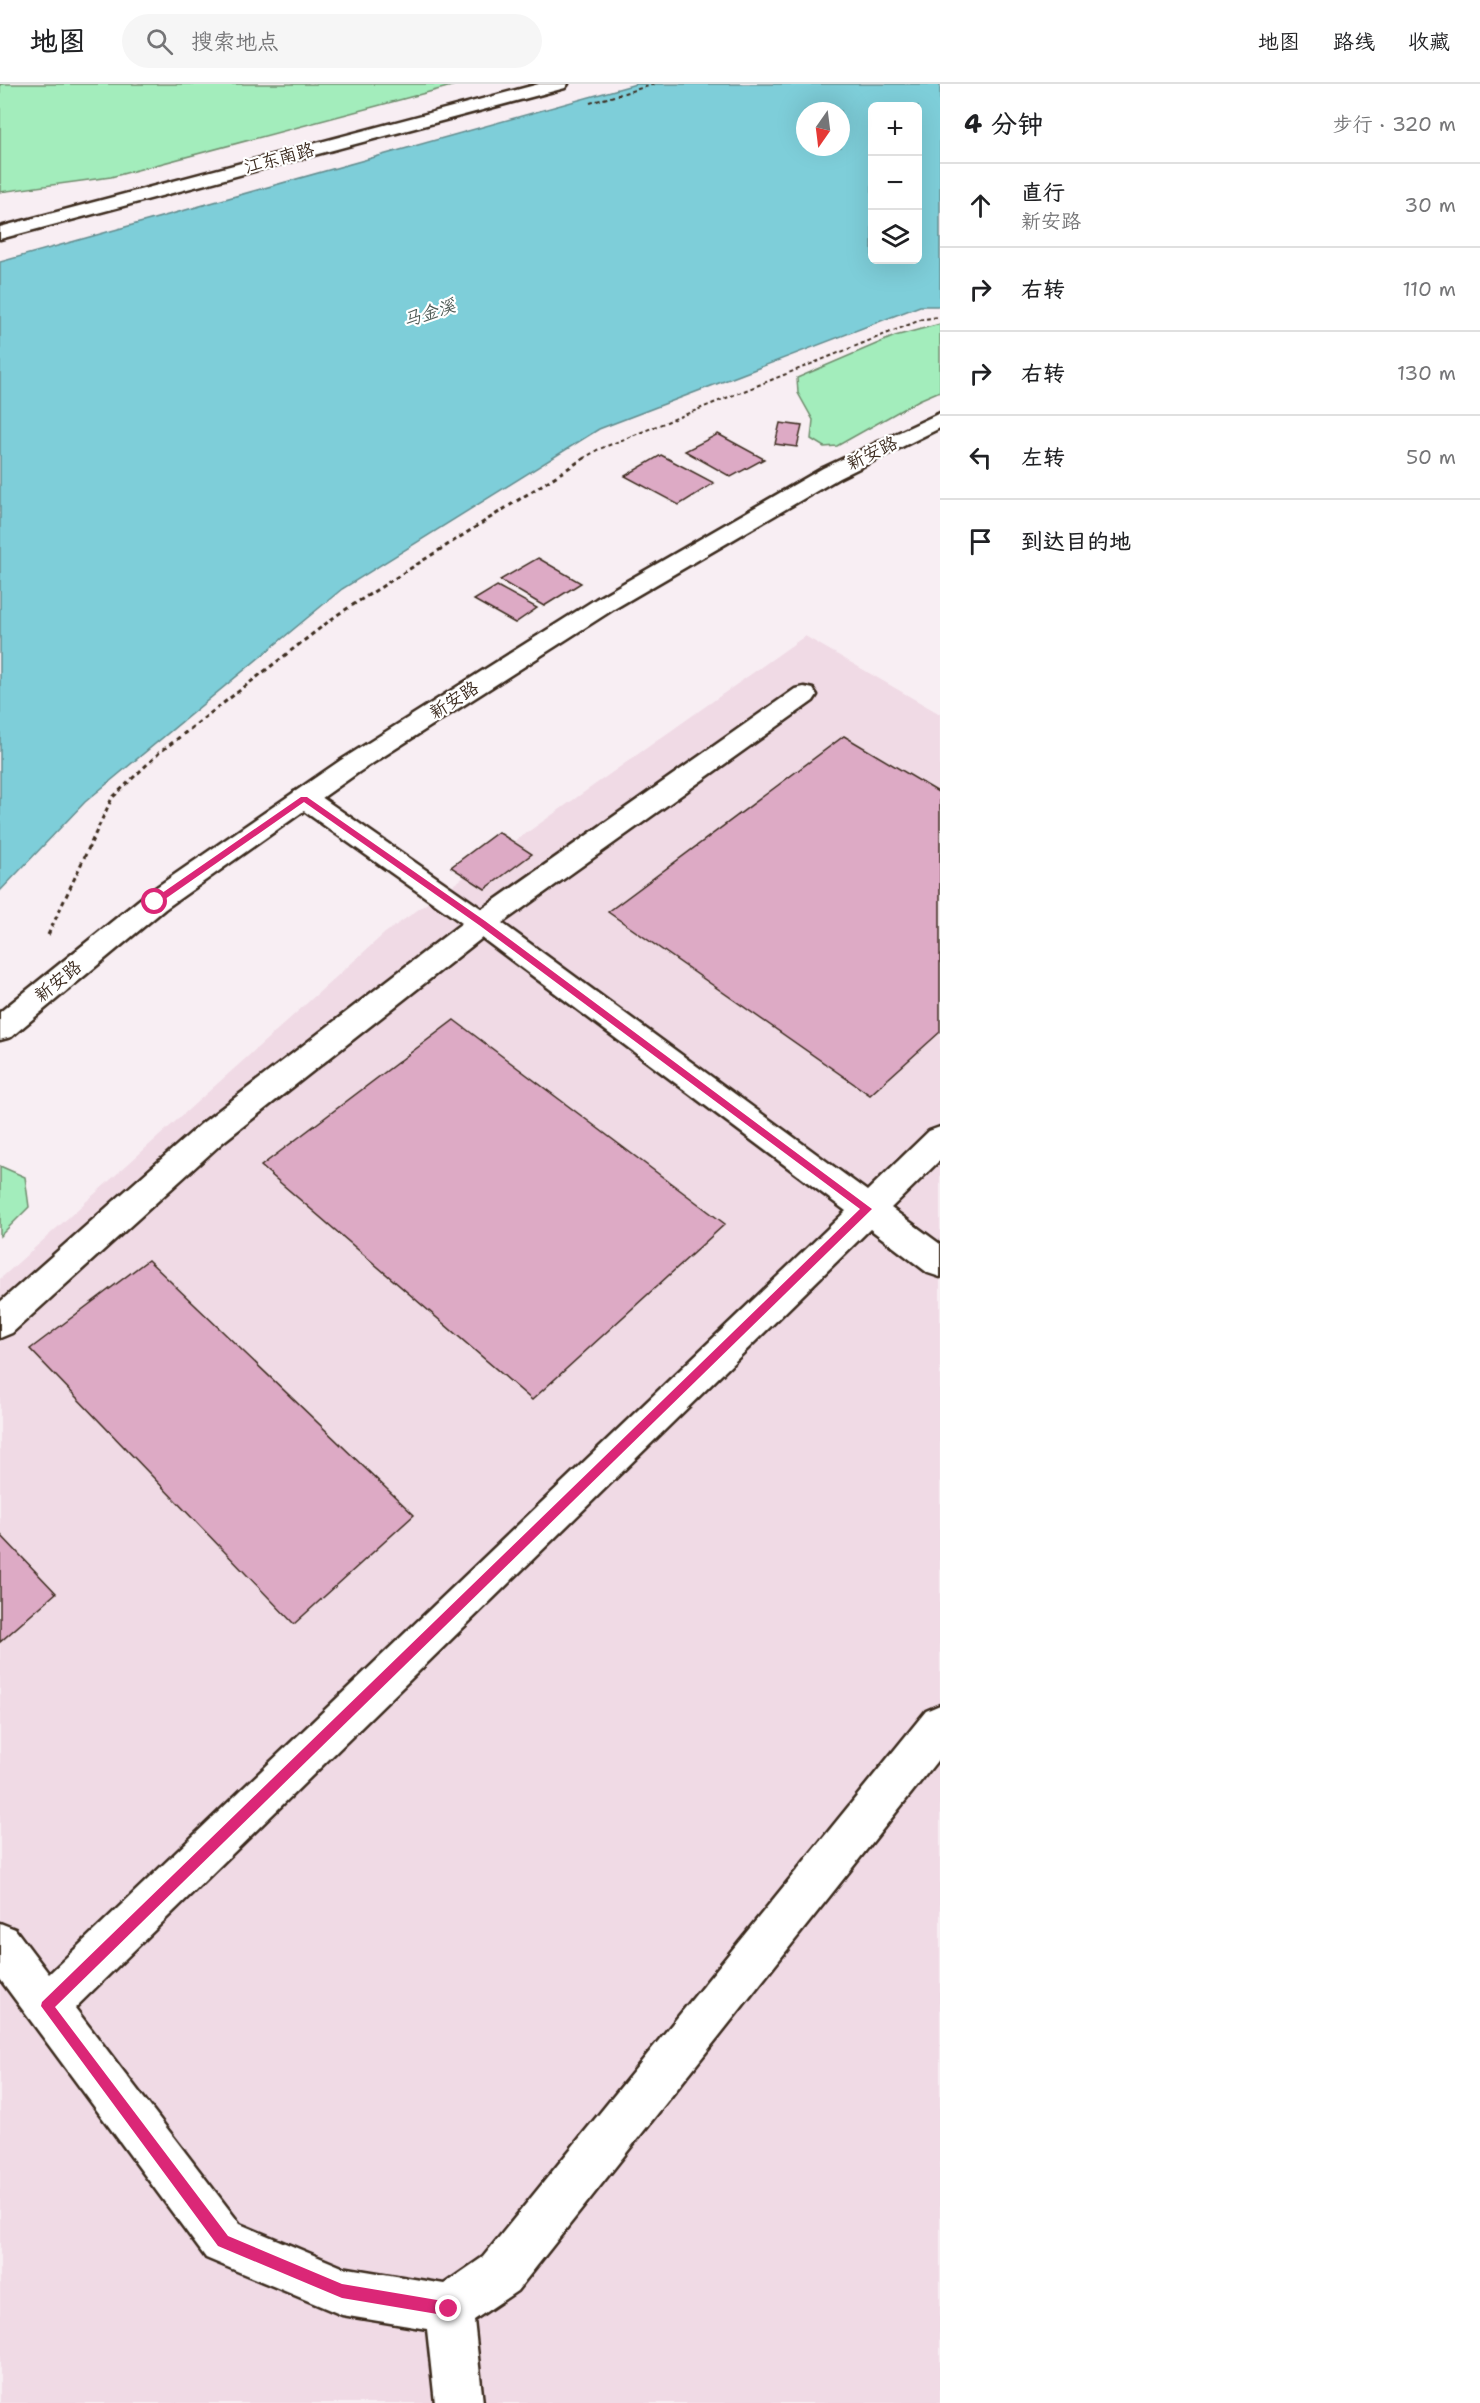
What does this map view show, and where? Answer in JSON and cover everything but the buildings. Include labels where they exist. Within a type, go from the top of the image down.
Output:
[{"type":"main road","name":"江东南路","points":[[0,233],[559,84]]},
{"type":"main road","name":"新安路","points":[[0,1029],[155,902],[350,766],[605,604],[831,473],[940,420]]},
{"type":"main road","points":[[0,1323],[212,1132],[482,923],[804,695]]},
{"type":"main road","points":[[304,798],[482,923],[940,1263]]},
{"type":"main road","points":[[47,2006],[940,1140]]},
{"type":"main road","points":[[0,1944],[223,2241],[342,2291],[449,2309],[500,2274],[940,1725]]},
{"type":"main road","points":[[449,2309],[459,2403]]},
{"type":"path","points":[[28,1006],[40,952],[112,798],[159,753],[337,615],[597,450],[924,318],[940,317]]},
{"type":"shaded area","points":[[805,636],[940,714],[940,2403],[0,2403],[0,1279],[385,933]]},
{"type":"green space","points":[[0,84],[459,84],[111,177],[0,192]]},
{"type":"green space","points":[[940,324],[940,391],[919,400],[837,446],[824,447],[811,439],[813,420],[798,393],[797,378],[895,336]]},
{"type":"green space","points":[[0,1166],[25,1177],[29,1207],[0,1236]]},
{"type":"water","name":"马金溪","points":[[636,84],[940,84],[940,306],[920,306],[599,429],[342,589],[85,802],[0,891],[0,262]]},
{"type":"route","points":[[155,902],[304,798],[482,923],[867,1209],[47,2006],[223,2241],[342,2291],[449,2309]]}]
